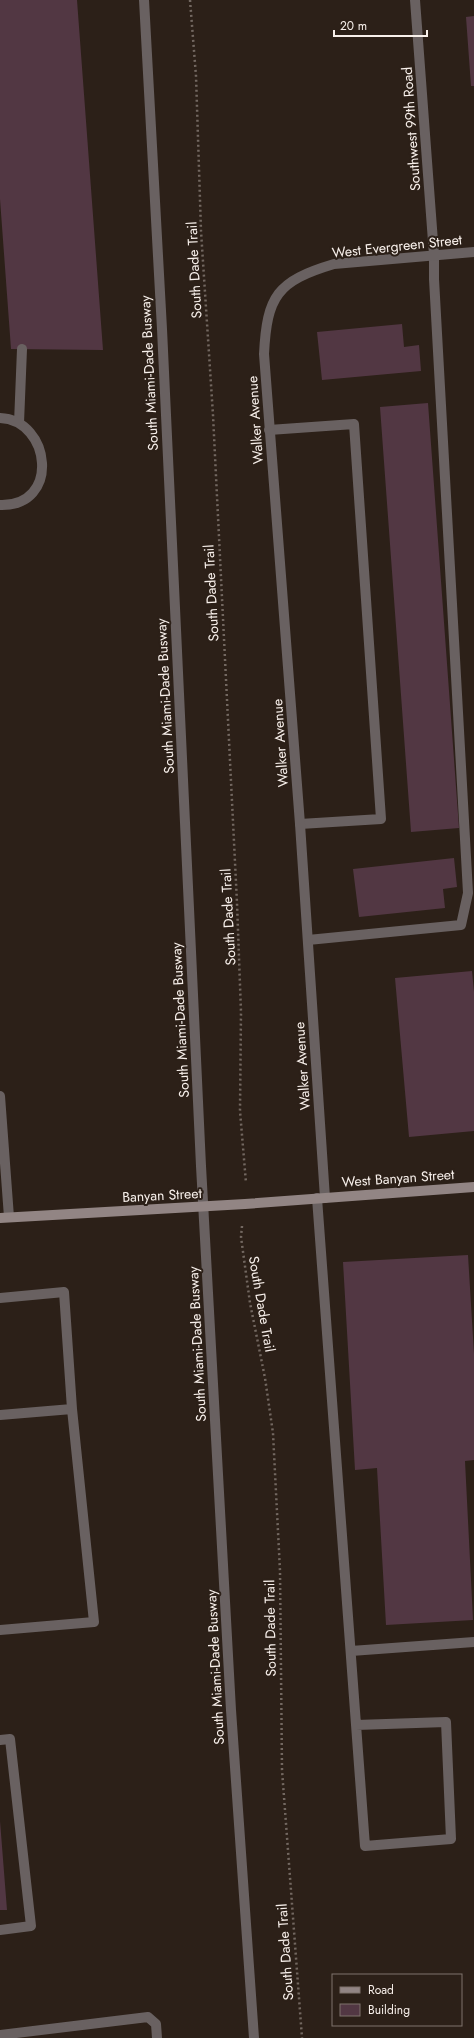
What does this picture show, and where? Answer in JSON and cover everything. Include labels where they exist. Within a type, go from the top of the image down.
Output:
[{"type":"street","name":"South Miami-Dade Busway","points":[[144,0],[204,1206],[230,1681],[254,2038]]},
{"type":"street","name":"Southwest 99th Road","points":[[308,940],[461,925],[468,893],[434,255],[415,0]]},
{"type":"street","name":"West Evergreen Street","points":[[280,290],[302,276],[334,264],[474,252]]},
{"type":"street","name":"Walker Avenue","points":[[280,290],[271,304],[267,321],[264,354],[308,940],[321,1198],[356,1725],[365,1846],[451,1839],[446,1722],[356,1725]]},
{"type":"street","points":[[19,423],[22,349]]},
{"type":"street","points":[[0,418],[8,418],[24,425],[41,453],[43,464],[41,480],[34,494],[21,502],[0,506]]},
{"type":"street","points":[[269,430],[354,424],[381,819],[300,824]]},
{"type":"street","points":[[0,1096],[4,1218]]},
{"type":"street","name":"West Banyan Street","points":[[321,1198],[474,1187]]},
{"type":"street","name":"Banyan Street","points":[[4,1218],[321,1198]]},
{"type":"street","points":[[0,1298],[64,1292],[72,1409],[94,1622],[0,1630]]},
{"type":"street","points":[[0,1415],[72,1409]]},
{"type":"street","points":[[351,1650],[474,1642]]},
{"type":"street","points":[[0,1740],[10,1739],[30,1926],[0,1930]]},
{"type":"street","points":[[0,2035],[148,2017],[156,2024],[157,2038]]},
{"type":"path","name":"South Dade Trail","points":[[190,0],[196,76],[202,238],[213,415],[241,986],[240,1111],[246,1185]]},
{"type":"path","name":"South Dade Trail","points":[[243,1220],[241,1237],[248,1290],[266,1385],[273,1433],[280,1571],[282,1770],[302,2038]]},
{"type":"building","points":[[0,0],[77,0],[103,350],[11,349],[0,199]]},
{"type":"building","points":[[474,16],[474,86],[471,86],[466,17]]},
{"type":"building","points":[[402,324],[404,347],[419,345],[421,371],[322,380],[317,332]]},
{"type":"building","points":[[428,403],[459,828],[411,832],[380,407]]},
{"type":"building","points":[[454,858],[457,887],[443,889],[445,908],[359,917],[353,869]]},
{"type":"building","points":[[472,971],[474,992],[474,1131],[409,1137],[395,978]]},
{"type":"building","points":[[468,1255],[474,1354],[474,1460],[465,1461],[473,1620],[386,1625],[377,1468],[355,1470],[343,1262]]},
{"type":"building","points":[[0,1821],[7,1910],[0,1910]]}]
